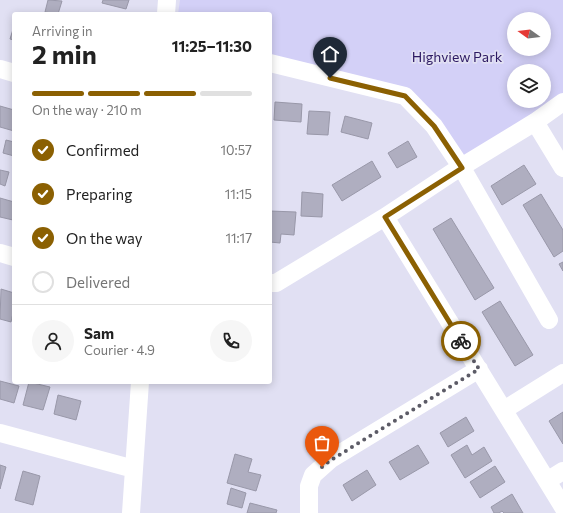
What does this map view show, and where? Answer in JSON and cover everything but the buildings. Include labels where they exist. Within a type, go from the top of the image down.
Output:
[{"type":"street","points":[[166,12],[167,0]]},
{"type":"street","points":[[272,63],[405,96],[434,126],[462,168],[549,320]]},
{"type":"street","points":[[0,69],[12,72]]},
{"type":"street","points":[[272,283],[276,283],[385,217],[535,122],[563,102]]},
{"type":"street","points":[[535,122],[563,168]]},
{"type":"street","points":[[385,217],[563,507]]},
{"type":"street","points":[[0,253],[12,256]]},
{"type":"street","points":[[309,513],[309,486],[313,475],[326,463],[479,369]]},
{"type":"street","points":[[504,410],[563,373]]},
{"type":"street","points":[[131,513],[140,384]]},
{"type":"street","points":[[0,433],[134,469]]},
{"type":"street","points":[[547,481],[563,471]]},
{"type":"green space","name":"Highview Park","points":[[180,0],[563,0],[563,94],[551,102],[551,64],[507,64],[507,108],[542,108],[464,160],[418,99],[272,57],[272,12],[178,12]]},
{"type":"way so far","points":[[322,467],[479,369],[461,341]]},
{"type":"route","points":[[330,78],[405,96],[434,126],[462,168],[453,172],[385,217],[461,341]]}]
